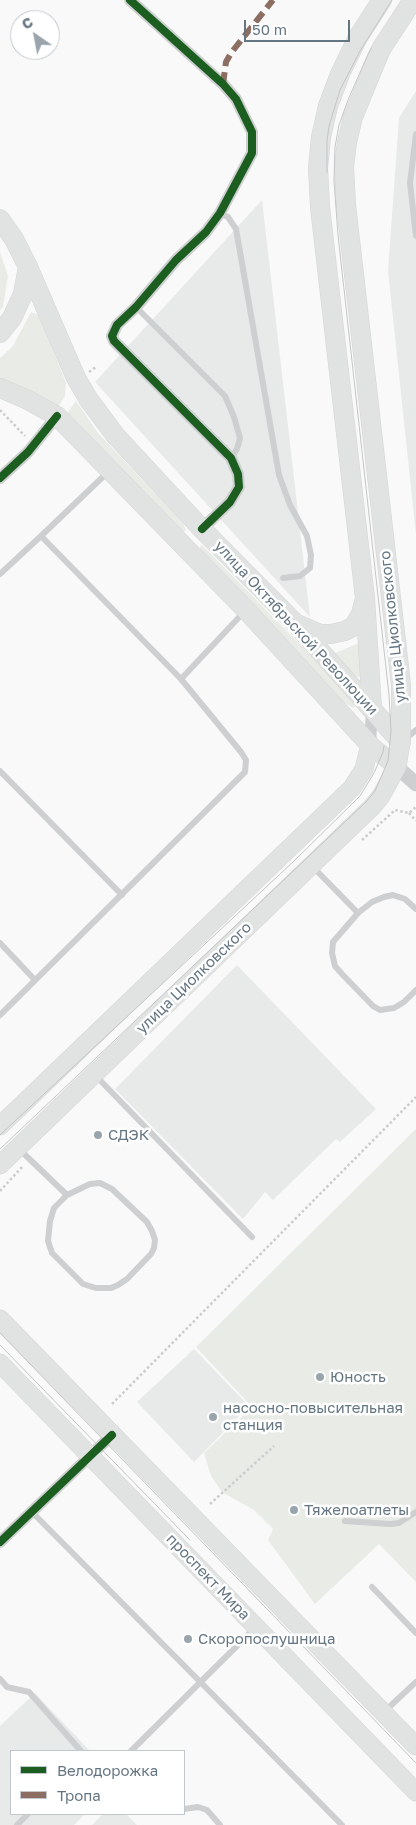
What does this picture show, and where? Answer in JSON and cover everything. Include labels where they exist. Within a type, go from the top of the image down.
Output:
[{"type":"main road","name":"улица Циолковского","points":[[372,709],[366,598],[320,207],[318,168],[321,137],[328,106],[348,57],[382,0]]},
{"type":"main road","name":"улица Циолковского","points":[[0,1165],[372,807],[381,796],[397,767],[401,742],[401,685],[346,205],[344,167],[353,117],[381,49],[413,0]]},
{"type":"main road","name":"улица Октябрьской Революции","points":[[0,219],[14,239],[28,267],[76,378],[89,400],[115,435],[202,529],[296,624],[401,742]]},
{"type":"main road","points":[[0,333],[12,318],[23,294],[28,267]]},
{"type":"main road","name":"улица Октябрьской Революции","points":[[0,388],[26,398],[57,416],[246,610],[370,745],[397,767]]},
{"type":"main road","points":[[186,547],[202,529]]},
{"type":"main road","points":[[296,624],[320,634],[345,631],[354,626],[361,614],[366,598]]},
{"type":"main road","name":"улица Циолковского","points":[[0,1126],[352,788],[364,769],[370,745]]},
{"type":"main road","name":"проспект Мира","points":[[0,1319],[416,1746]]},
{"type":"main road","name":"проспект Мира","points":[[0,1363],[416,1792]]},
{"type":"street","points":[[130,0],[224,84],[236,99],[252,132],[252,153],[220,213],[206,232],[176,260],[114,330],[112,336],[114,341],[231,458],[238,474],[239,488],[230,502],[202,529]]},
{"type":"street","points":[[0,478],[28,452],[57,416]]},
{"type":"street","name":"улица Циолковского","points":[[370,745],[372,709]]},
{"type":"street","name":"улица Октябрьской Революции","points":[[397,767],[416,784]]},
{"type":"street","points":[[0,1542],[112,1435]]},
{"type":"lane","points":[[416,134],[410,183],[416,236]]},
{"type":"lane","points":[[410,183],[416,194]]},
{"type":"lane","points":[[220,213],[228,217],[236,228],[279,475],[290,505],[307,536],[311,555],[310,568],[300,576],[283,578]]},
{"type":"lane","points":[[136,307],[226,396],[240,438],[237,449],[231,458]]},
{"type":"lane","points":[[0,574],[111,470]]},
{"type":"lane","points":[[0,1015],[240,778],[246,768],[246,760],[241,752],[181,679],[40,536]]},
{"type":"lane","points":[[181,679],[246,610]]},
{"type":"lane","points":[[401,742],[416,730]]},
{"type":"lane","points":[[0,771],[122,895]]},
{"type":"lane","points":[[311,865],[358,913]]},
{"type":"lane","points":[[416,909],[405,899],[393,895],[372,902],[358,913],[333,942],[332,953],[335,966],[373,1006],[380,1010],[394,1008],[404,1002],[416,990]]},
{"type":"lane","points":[[0,943],[35,980]]},
{"type":"lane","points":[[94,1074],[252,1237]]},
{"type":"lane","points":[[18,1148],[66,1195]]},
{"type":"lane","points":[[100,1183],[112,1188],[147,1222],[155,1240],[154,1248],[151,1254],[118,1286],[96,1288],[83,1284],[52,1253],[48,1241],[50,1221],[54,1208],[66,1195],[90,1184],[100,1183]]},
{"type":"lane","points":[[32,1512],[342,1825]]},
{"type":"lane","points":[[346,1521],[399,1523],[416,1512]]},
{"type":"lane","points":[[372,1587],[416,1632]]},
{"type":"lane","points":[[132,1750],[256,1626]]},
{"type":"lane","points":[[0,1678],[7,1687],[29,1692],[80,1750]]},
{"type":"lane","points":[[384,1713],[416,1682]]},
{"type":"lane","points":[[185,1809],[198,1807],[207,1810],[220,1825]]},
{"type":"lane","points":[[17,1825],[27,1815]]},
{"type":"path","points":[[0,410],[27,438]]},
{"type":"path","points":[[409,813],[416,821]]},
{"type":"path","points":[[112,1404],[416,1096]]},
{"type":"path","points":[[210,1504],[274,1446]]},
{"type":"shaded area","points":[[416,91],[416,535],[388,271],[399,118]]},
{"type":"shaded area","points":[[262,200],[310,617],[95,382]]},
{"type":"shaded area","points":[[0,252],[8,276],[3,306],[0,311]]},
{"type":"shaded area","points":[[31,312],[39,315],[66,383],[65,396],[58,407],[0,379],[0,358],[13,346]]},
{"type":"shaded area","points":[[76,401],[98,433],[183,523],[186,530],[180,535],[66,415]]},
{"type":"shaded area","points":[[202,545],[359,704],[353,708],[338,699],[196,552]]},
{"type":"shaded area","points":[[359,643],[361,678],[352,675],[333,654]]},
{"type":"shaded area","points":[[237,965],[376,1109],[340,1142],[336,1139],[273,1200],[265,1192],[243,1219],[115,1089]]},
{"type":"shaded area","name":"Юность","points":[[416,1129],[416,1582],[379,1544],[315,1604],[268,1540],[273,1529],[254,1510],[222,1492],[211,1476],[204,1453],[252,1407],[196,1347]]},
{"type":"shaded area","points":[[194,1349],[249,1406],[194,1462],[137,1402]]},
{"type":"shaded area","points":[[35,1693],[89,1750],[10,1750],[10,1815],[84,1815],[74,1825],[0,1825],[0,1726]]},
{"type":"shaded area","points":[[102,1815],[127,1815],[137,1825],[92,1825]]},
{"type":"tram line","points":[[327,172],[329,126],[340,90],[360,51],[392,0]]},
{"type":"tram line","points":[[0,1149],[366,802],[375,791],[388,761],[391,731],[389,695],[338,235],[334,181],[335,147],[339,125],[348,100],[369,52],[402,0]]},
{"type":"tram line","points":[[0,1135],[293,862],[360,796],[374,773],[384,746]]},
{"type":"tram line","points":[[0,1333],[416,1763]]},
{"type":"tram line","points":[[0,1345],[190,1540]]},
{"type":"railway","points":[[407,0],[416,10]]},
{"type":"marked path","points":[[223,84],[226,62],[231,53],[273,0]]},
{"type":"cycle path","points":[[130,0],[223,84],[236,99],[252,132],[252,153],[220,213],[206,232],[176,260],[136,307],[117,325],[112,336],[114,341],[231,458],[238,474],[239,487],[230,502],[202,529]]},
{"type":"cycle path","points":[[0,478],[28,452],[57,416]]},
{"type":"cycle path","points":[[0,1542],[112,1435]]},
{"type":"place","name":"СДЭК","points":[[98,1135]]},
{"type":"place","name":"Юность","points":[[320,1377]]},
{"type":"place","name":"насосно-повысительная станция","points":[[213,1417]]},
{"type":"place","name":"Тяжелоатлеты","points":[[294,1510]]},
{"type":"place","name":"Скоропослушница","points":[[188,1639]]}]
